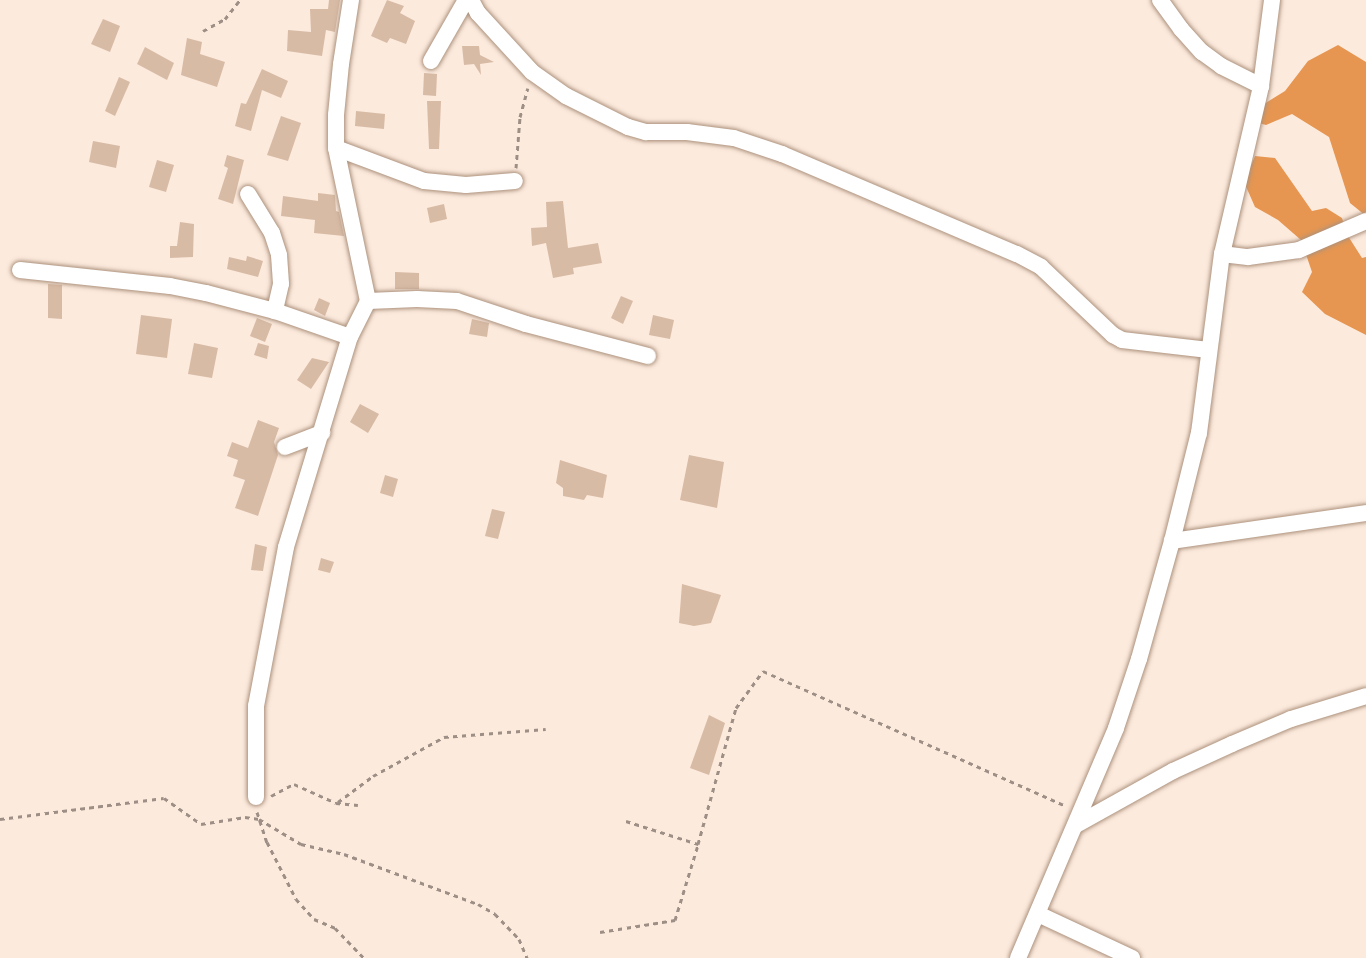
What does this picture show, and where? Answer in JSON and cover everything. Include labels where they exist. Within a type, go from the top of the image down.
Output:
[{"type":"street","points":[[256,797],[256,706],[286,547],[350,337],[368,302],[336,148],[339,84],[351,0]]},
{"type":"street","points":[[431,61],[466,0]]},
{"type":"street","points":[[471,0],[478,13],[532,72],[566,96],[628,127],[646,132],[687,132],[734,138],[804,163],[1017,254],[1041,267],[1113,335],[1122,340],[1208,350]]},
{"type":"street","points":[[1160,0],[1181,29],[1202,52],[1221,66],[1261,86]]},
{"type":"street","points":[[1018,958],[1116,729],[1139,659],[1172,541],[1199,433],[1222,254],[1261,86],[1272,0]]},
{"type":"street","points":[[336,148],[424,181],[466,185],[515,181]]},
{"type":"street","points":[[248,194],[272,233],[279,255],[281,284],[275,311]]},
{"type":"street","points":[[1222,254],[1248,257],[1299,250],[1366,221]]},
{"type":"street","points":[[20,270],[170,286],[275,311],[350,337]]},
{"type":"street","points":[[368,302],[441,299],[457,302],[526,324],[648,356]]},
{"type":"street","points":[[285,447],[322,433]]},
{"type":"street","points":[[1172,541],[1366,513]]},
{"type":"street","points":[[1078,819],[1232,744],[1291,719],[1366,696]]},
{"type":"street","points":[[1038,914],[1132,958]]},
{"type":"path","points":[[203,31],[225,19],[240,0]]},
{"type":"path","points":[[515,181],[520,117],[532,72]]},
{"type":"path","points":[[600,932],[675,920],[736,708],[763,670],[1078,819]]},
{"type":"path","points":[[336,803],[374,776],[444,737],[546,729]]},
{"type":"path","points":[[357,805],[336,803],[294,784],[275,796],[256,797],[259,819],[267,842],[296,899],[314,919],[335,928],[364,958]]},
{"type":"path","points":[[0,819],[164,798],[201,824],[245,817],[259,819],[301,844],[344,854],[478,904],[495,914],[519,939],[527,958]]},
{"type":"path","points":[[626,821],[698,844]]},
{"type":"shaded area","points":[[1338,45],[1366,62],[1366,216],[1350,203],[1329,137],[1292,114],[1266,125],[1255,122],[1256,109],[1285,91],[1308,61]]},
{"type":"shaded area","points":[[1255,156],[1275,158],[1312,211],[1326,208],[1342,218],[1348,236],[1362,258],[1366,257],[1366,335],[1325,314],[1302,292],[1312,272],[1301,240],[1278,220],[1255,207],[1244,182]]},
{"type":"building","points":[[329,0],[340,0],[335,32],[326,30],[322,56],[287,51],[288,30],[311,32],[310,9],[328,9]]},
{"type":"building","points":[[387,0],[404,6],[400,13],[415,21],[406,44],[390,38],[387,43],[371,36]]},
{"type":"building","points":[[103,19],[120,26],[110,52],[91,44]]},
{"type":"building","points":[[187,38],[202,42],[200,54],[225,62],[217,87],[181,75]]},
{"type":"building","points":[[462,46],[479,46],[480,55],[494,62],[480,64],[481,75],[474,64],[464,65]]},
{"type":"building","points":[[145,47],[174,63],[167,80],[137,64]]},
{"type":"building","points":[[262,69],[288,81],[281,98],[262,90],[251,131],[235,126],[241,103],[246,104]]},
{"type":"building","points":[[424,73],[437,74],[436,96],[423,95]]},
{"type":"building","points":[[119,77],[130,82],[115,116],[105,111]]},
{"type":"building","points":[[427,101],[441,101],[439,149],[429,149]]},
{"type":"building","points":[[356,111],[385,114],[384,129],[355,126]]},
{"type":"building","points":[[281,116],[301,123],[288,161],[267,155]]},
{"type":"building","points":[[93,141],[120,146],[116,168],[89,162]]},
{"type":"building","points":[[227,155],[244,160],[233,204],[218,199],[228,168],[224,166]]},
{"type":"building","points":[[157,160],[174,165],[166,192],[149,187]]},
{"type":"building","points":[[318,193],[335,195],[336,211],[339,212],[344,236],[314,233],[315,220],[281,216],[283,196],[318,201]]},
{"type":"building","points":[[563,201],[568,248],[598,243],[602,263],[573,268],[574,274],[553,278],[546,243],[532,246],[531,228],[547,227],[546,202]]},
{"type":"building","points":[[444,204],[447,219],[430,223],[427,208]]},
{"type":"building","points":[[180,222],[194,224],[193,257],[170,258],[170,246],[177,246]]},
{"type":"building","points":[[247,256],[263,261],[258,277],[227,269],[229,257],[246,261]]},
{"type":"building","points":[[395,272],[419,273],[419,289],[395,289]]},
{"type":"building","points":[[48,284],[62,285],[62,319],[48,318]]},
{"type":"building","points":[[621,296],[633,301],[623,324],[611,318]]},
{"type":"building","points":[[319,298],[330,303],[325,316],[314,310]]},
{"type":"building","points":[[141,315],[172,319],[167,358],[136,354]]},
{"type":"building","points":[[653,315],[674,320],[670,339],[649,335]]},
{"type":"building","points":[[257,318],[272,324],[265,342],[250,336]]},
{"type":"building","points":[[472,319],[489,323],[487,337],[469,334]]},
{"type":"building","points":[[194,343],[218,348],[212,378],[188,374]]},
{"type":"building","points":[[258,343],[269,346],[267,359],[254,355]]},
{"type":"building","points":[[312,358],[329,362],[311,389],[297,380]]},
{"type":"building","points":[[360,404],[379,414],[368,433],[350,422]]},
{"type":"building","points":[[258,420],[279,428],[274,442],[278,455],[258,516],[235,508],[245,480],[233,476],[238,460],[227,456],[232,442],[248,448]]},
{"type":"building","points":[[689,455],[724,462],[717,508],[680,500]]},
{"type":"building","points":[[560,460],[607,475],[603,498],[587,495],[584,500],[563,496],[563,488],[556,483]]},
{"type":"building","points":[[385,475],[398,479],[393,497],[380,493]]},
{"type":"building","points":[[492,509],[505,512],[498,539],[485,536]]},
{"type":"building","points":[[255,544],[267,547],[263,571],[251,570]]},
{"type":"building","points":[[321,558],[334,562],[330,573],[318,570]]},
{"type":"building","points":[[682,584],[721,595],[711,623],[694,626],[679,623]]},
{"type":"building","points":[[709,715],[725,723],[709,775],[690,768]]}]
